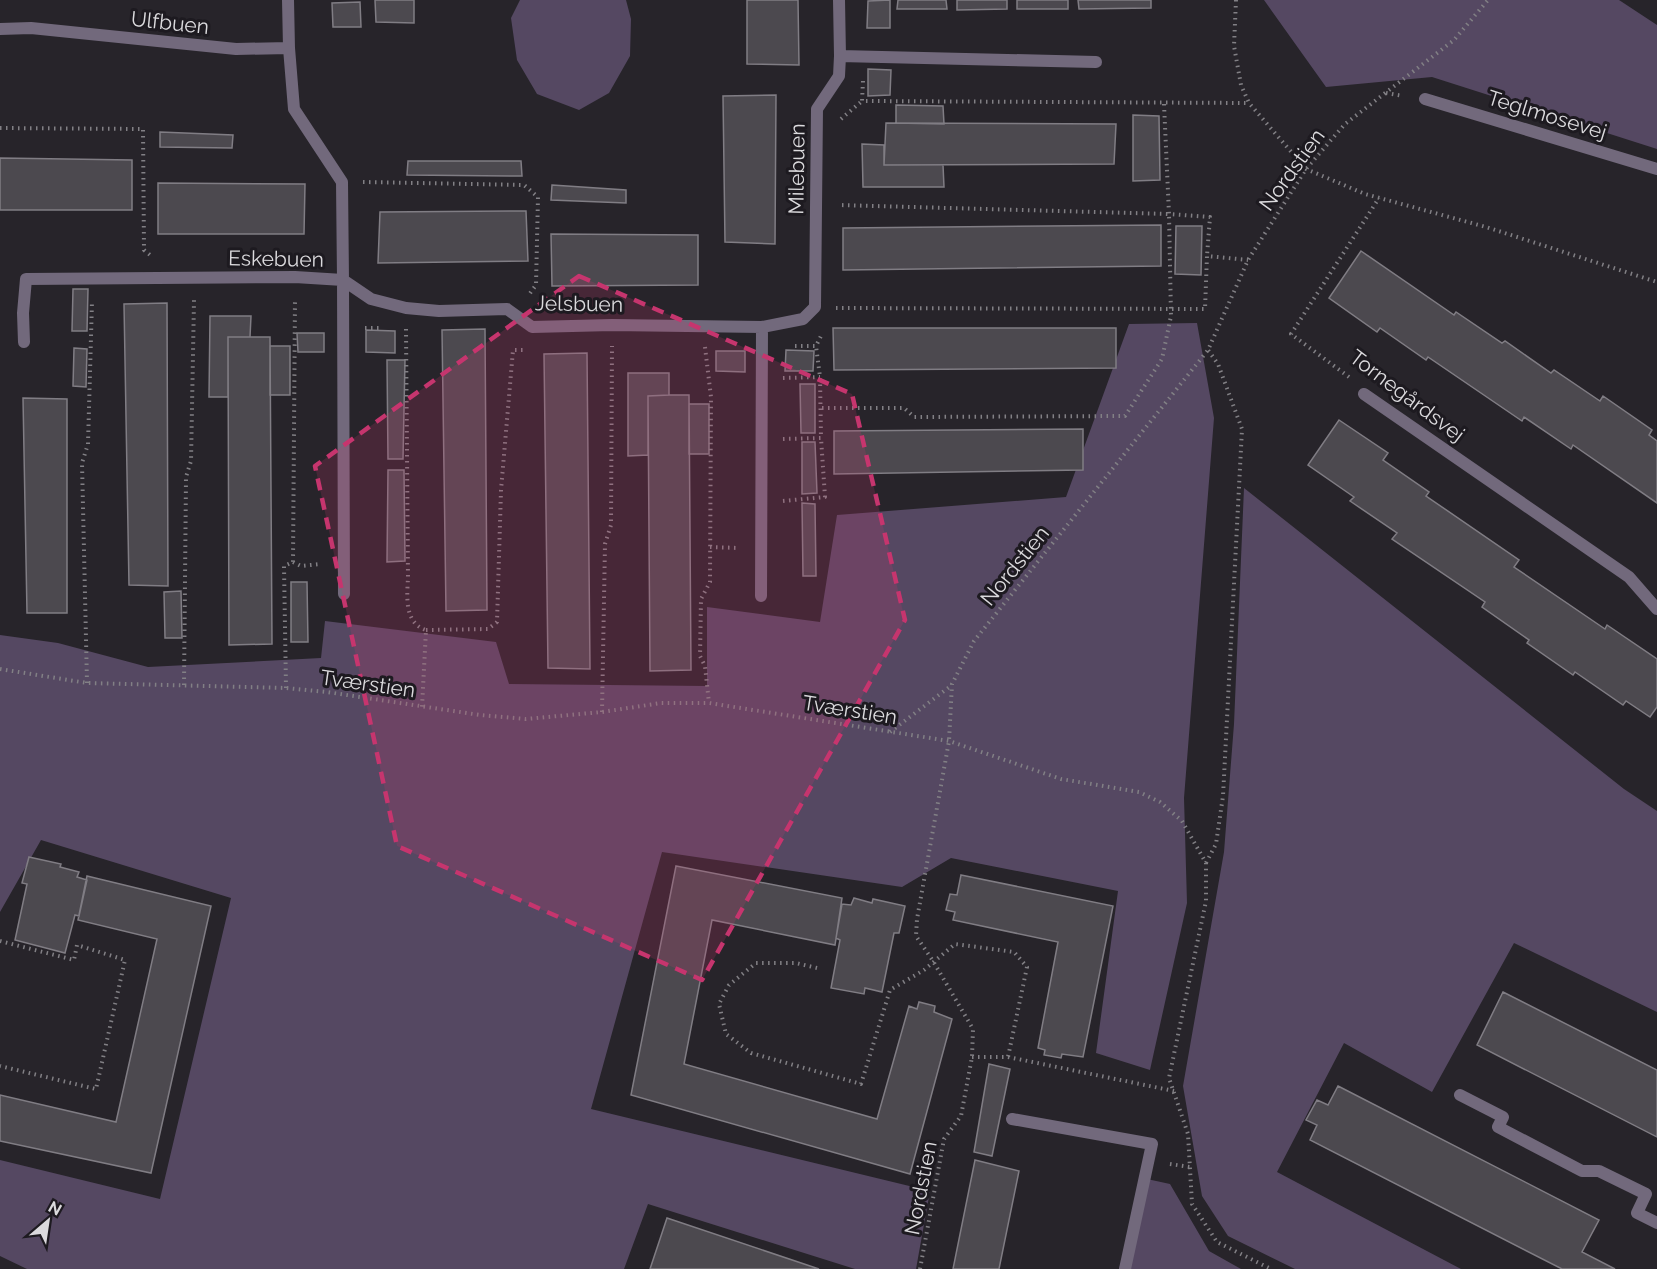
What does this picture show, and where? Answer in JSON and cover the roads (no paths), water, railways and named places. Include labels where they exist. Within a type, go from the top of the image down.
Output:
[{"type":"street","points":[[288,0],[289,48]]},
{"type":"street","name":"Milebuen","points":[[762,327],[803,319],[815,307],[817,109],[839,76],[839,0]]},
{"type":"street","name":"Ulfbuen","points":[[0,28],[31,28],[236,49],[289,48]]},
{"type":"street","name":"Eskebuen","points":[[24,342],[23,313],[26,279],[295,277],[343,280],[342,182],[294,109],[289,48]]},
{"type":"street","points":[[840,56],[1096,62]]},
{"type":"street","name":"Teglmosevej","points":[[1425,99],[1657,169]]},
{"type":"street","points":[[343,280],[344,594]]},
{"type":"street","name":"Jelsbuen","points":[[343,280],[371,299],[406,308],[439,311],[507,309],[532,327],[612,325],[762,327]]},
{"type":"street","points":[[761,596],[762,327]]},
{"type":"street","name":"Tornegårdsvej","points":[[1364,394],[1629,577],[1657,609]]},
{"type":"street","points":[[1460,1095],[1503,1117],[1498,1127],[1581,1171],[1599,1171],[1646,1194],[1637,1213],[1657,1223]]},
{"type":"street","points":[[1012,1119],[1152,1144],[1125,1269]]}]
